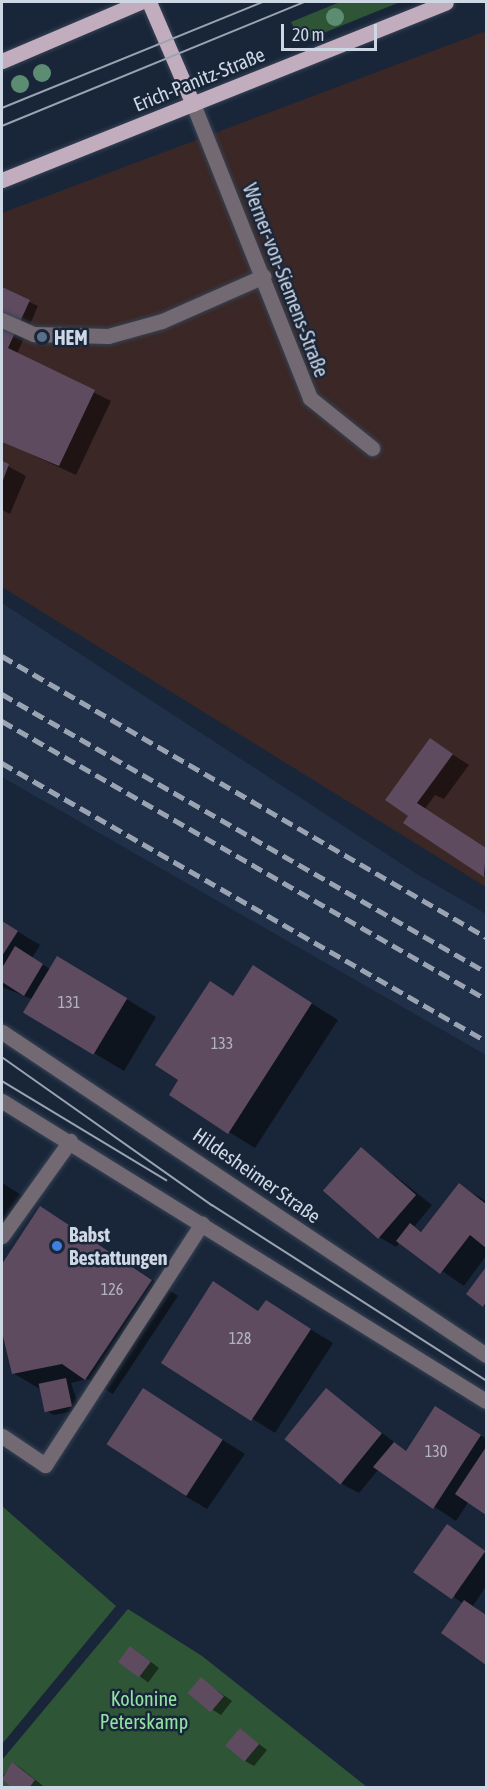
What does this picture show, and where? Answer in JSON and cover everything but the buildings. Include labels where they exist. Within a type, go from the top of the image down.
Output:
[{"type":"main road","points":[[2,61],[140,2]]},
{"type":"main road","points":[[149,2],[193,104]]},
{"type":"main road","name":"Erich-Panitz-Straße","points":[[2,180],[446,2]]},
{"type":"street","name":"Werner-von-Siemens-Straße","points":[[193,104],[264,276],[310,398],[372,448]]},
{"type":"street","points":[[2,320],[34,334],[108,336],[162,321],[264,276]]},
{"type":"street","name":"Hildesheimer Straße","points":[[2,1032],[486,1355]]},
{"type":"street","points":[[2,1101],[70,1141],[486,1401]]},
{"type":"street","points":[[2,1236],[70,1141]]},
{"type":"street","points":[[2,1436],[45,1465],[202,1223]]},
{"type":"shaded area","points":[[486,31],[486,887],[2,587],[2,213]]},
{"type":"shaded area","points":[[2,603],[417,874],[486,914],[486,1055],[2,777]]},
{"type":"green space","points":[[340,2],[400,2],[301,42],[291,22]]},
{"type":"green space","points":[[2,1506],[116,1606],[2,1744]]},
{"type":"green space","name":"Kolonine Peterskamp","points":[[128,1609],[202,1656],[367,1787],[2,1788],[2,1760]]},
{"type":"tram line","points":[[2,108],[263,2]]},
{"type":"tram line","points":[[2,126],[304,2]]},
{"type":"tram line","points":[[2,1057],[212,1205],[486,1380]]},
{"type":"tram line","points":[[2,1081],[166,1180]]},
{"type":"railway","points":[[2,656],[486,937]]},
{"type":"railway","points":[[2,694],[486,972]]},
{"type":"railway","points":[[2,721],[486,999]]},
{"type":"railway","points":[[2,763],[486,1041]]},
{"type":"place","name":"HEM","points":[[42,337]]},
{"type":"place","name":"Babst Bestattungen","points":[[57,1246]]}]
